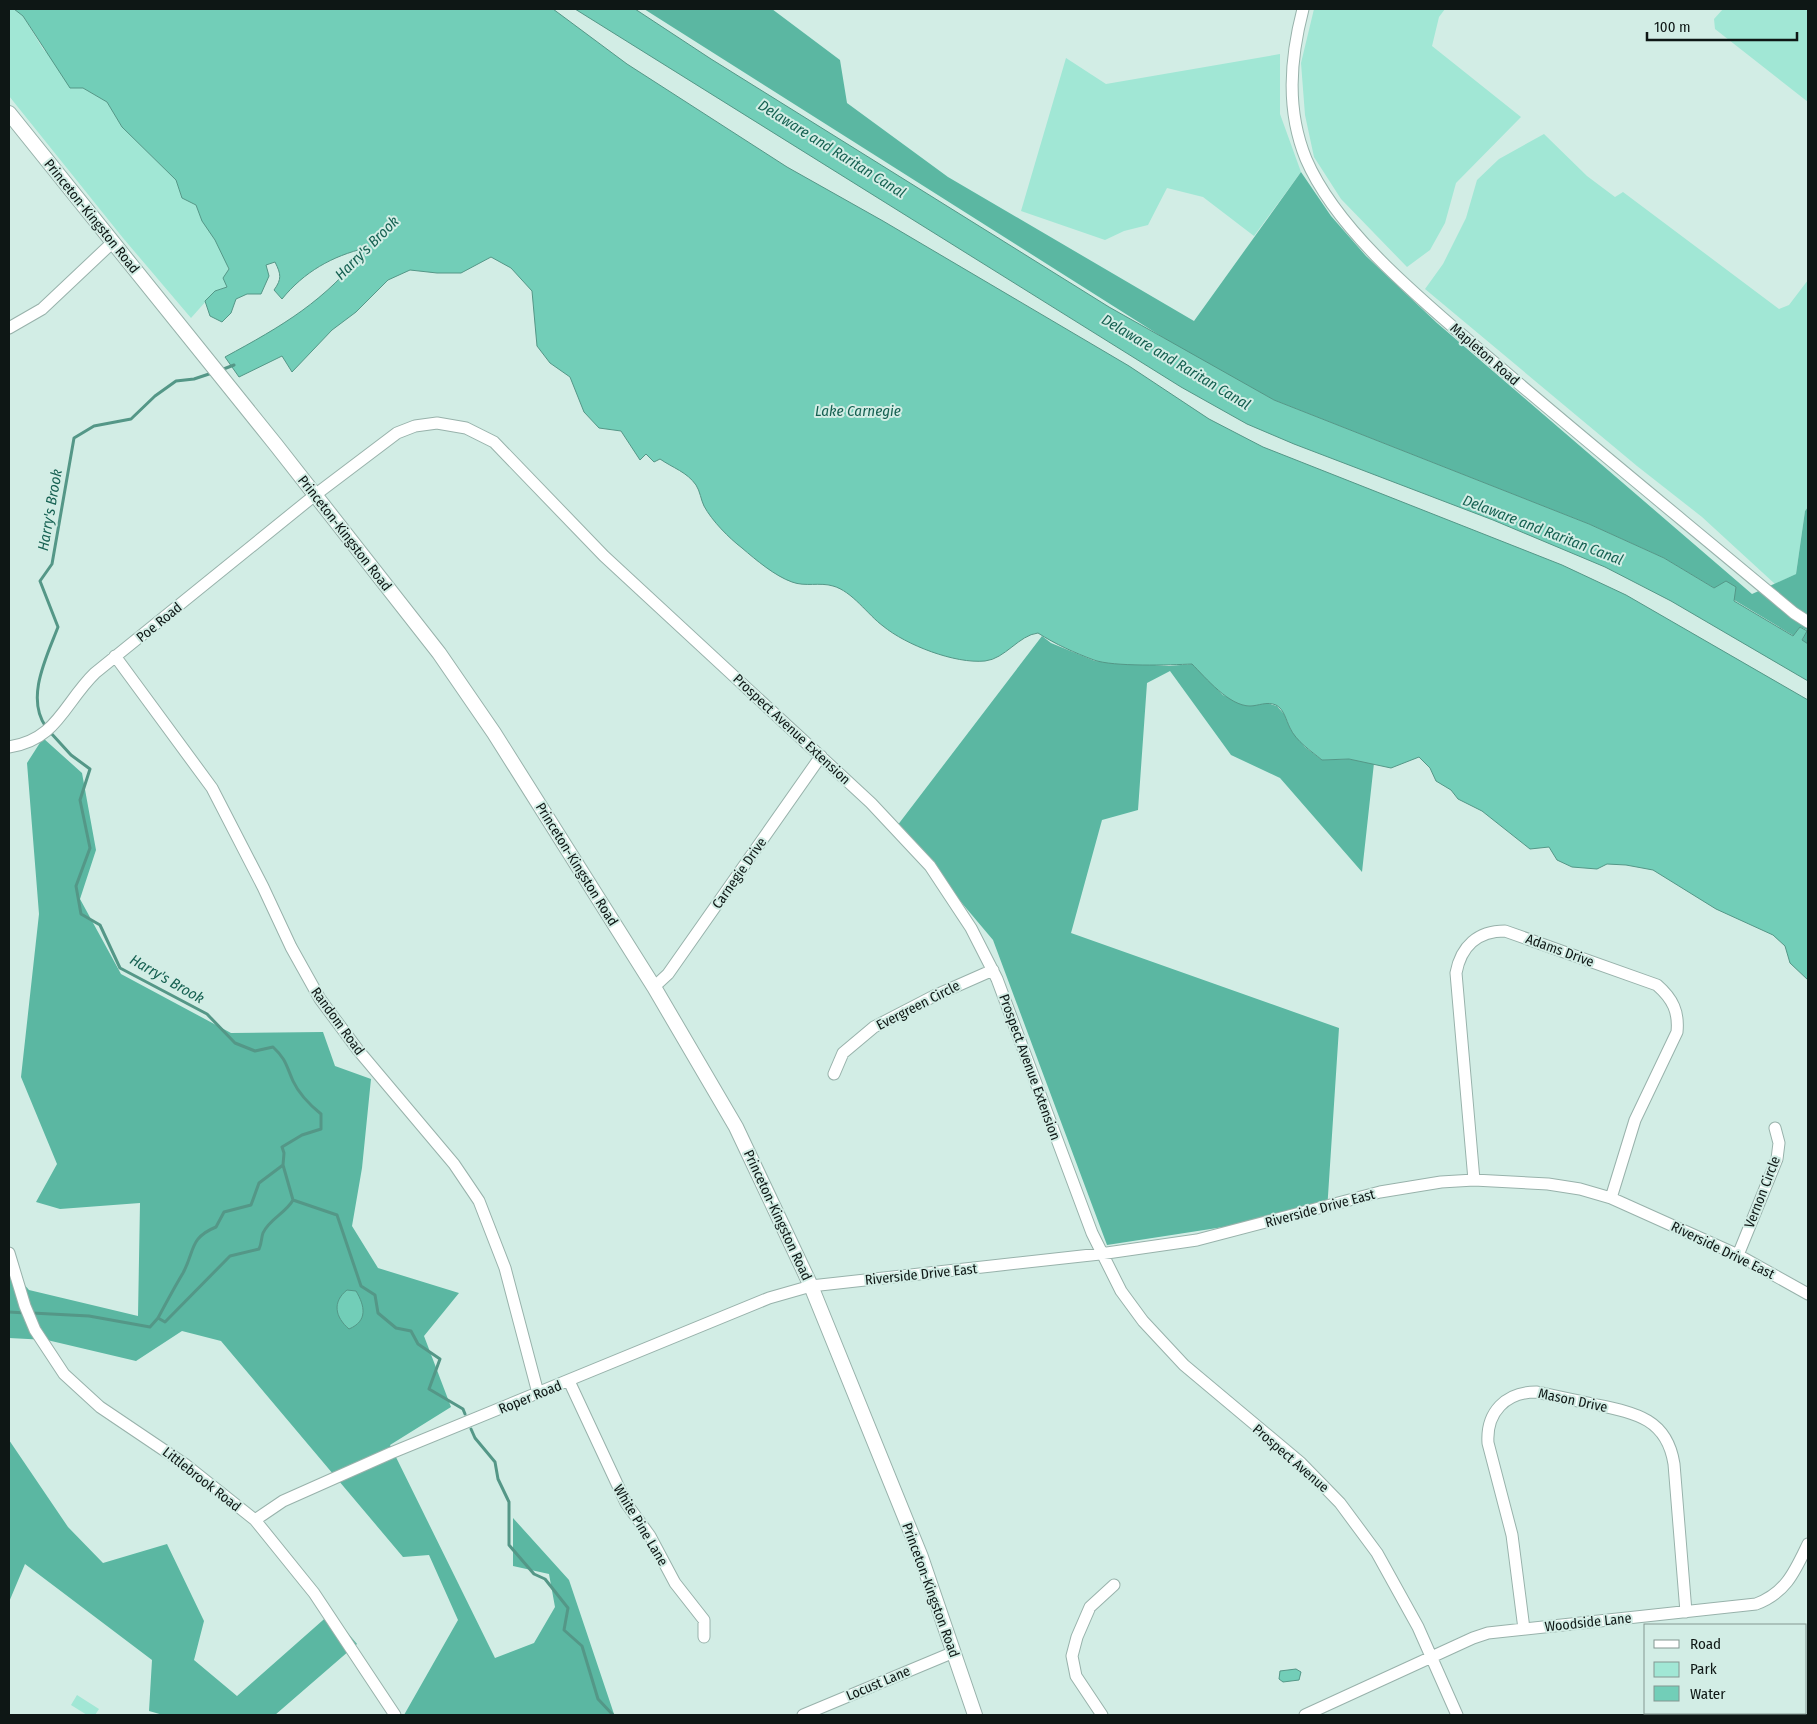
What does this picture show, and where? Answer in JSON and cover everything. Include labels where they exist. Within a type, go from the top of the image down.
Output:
[{"type":"main road","name":"Princeton-Kingston Road","points":[[9,113],[439,653],[491,728],[654,987],[736,1127],[811,1286],[920,1555],[975,1715]]},
{"type":"street","name":"Mapleton Road","points":[[1303,9],[1293,54],[1291,81],[1295,120],[1299,138],[1314,174],[1330,202],[1347,223],[1447,322],[1794,613],[1808,622]]},
{"type":"street","points":[[9,328],[42,309],[113,242]]},
{"type":"street","name":"Prospect Avenue Extension","points":[[315,496],[397,433],[408,428],[425,423],[437,423],[466,428],[480,434],[494,442],[604,556],[871,803],[930,866],[971,928],[993,970],[1012,1013],[1100,1254]]},
{"type":"street","name":"Poe Road","points":[[9,747],[33,742],[55,725],[81,686],[115,656],[315,496]]},
{"type":"street","name":"Random Road","points":[[115,656],[212,788],[263,887],[291,947],[325,1006],[454,1164],[479,1201],[488,1220],[505,1268],[538,1393]]},
{"type":"street","name":"Carnegie Drive","points":[[654,987],[668,974],[821,756]]},
{"type":"street","name":"Adams Drive","points":[[1474,1180],[1456,973],[1462,954],[1475,939],[1485,934],[1505,931],[1658,986],[1670,998],[1675,1007],[1678,1017],[1677,1032],[1635,1120],[1611,1198]]},
{"type":"street","name":"Evergreen Circle","points":[[834,1074],[843,1054],[874,1027],[943,992],[993,970]]},
{"type":"street","name":"Vernon Circle","points":[[1738,1255],[1776,1159],[1779,1143],[1775,1128]]},
{"type":"street","name":"Riverside Drive East","points":[[811,1286],[1100,1254],[1197,1240],[1389,1190],[1441,1182],[1474,1180],[1548,1184],[1611,1198],[1738,1255],[1808,1294]]},
{"type":"street","name":"Littlebrook Road","points":[[9,1253],[30,1319],[49,1354],[81,1392],[186,1465],[255,1520],[314,1593],[395,1715]]},
{"type":"street","name":"Prospect Avenue","points":[[1100,1254],[1121,1291],[1163,1344],[1240,1414],[1301,1463],[1340,1503],[1377,1554],[1418,1627],[1457,1715]]},
{"type":"street","name":"Roper Road","points":[[255,1520],[283,1501],[391,1453],[769,1298],[811,1286]]},
{"type":"street","name":"White Pine Lane","points":[[569,1381],[626,1503],[650,1536],[675,1583],[704,1620],[704,1637]]},
{"type":"street","name":"Mason Drive","points":[[1524,1628],[1512,1535],[1487,1433],[1493,1414],[1499,1406],[1516,1394],[1526,1392],[1536,1392],[1633,1413],[1654,1425],[1662,1434],[1669,1445],[1674,1464],[1686,1612]]},
{"type":"street","name":"Woodside Lane","points":[[1305,1715],[1473,1638],[1488,1633],[1756,1604],[1768,1600],[1787,1586],[1808,1544]]},
{"type":"street","points":[[1102,1715],[1076,1676],[1072,1656],[1077,1637],[1090,1608],[1114,1585]]},
{"type":"street","name":"Locust Lane","points":[[803,1715],[954,1652]]},
{"type":"green space","points":[[9,9],[14,9],[23,16],[43,49],[83,88],[107,102],[122,127],[176,180],[182,198],[196,205],[222,252],[229,272],[227,287],[215,291],[191,318],[123,238],[9,96]]},
{"type":"green space","points":[[1314,9],[1445,9],[1439,17],[1432,46],[1521,117],[1456,183],[1445,223],[1430,250],[1407,267],[1341,199],[1314,157],[1305,115],[1301,63]]},
{"type":"green space","points":[[1723,9],[1808,9],[1808,102],[1715,29],[1714,19]]},
{"type":"green space","points":[[1280,54],[1280,114],[1301,172],[1254,236],[1203,197],[1167,188],[1148,225],[1124,231],[1105,240],[1021,211],[1066,58],[1106,84]]},
{"type":"green space","points":[[1544,134],[1587,176],[1615,197],[1623,192],[1779,309],[1789,305],[1808,280],[1808,507],[1805,511],[1796,574],[1775,584],[1702,517],[1637,466],[1425,289],[1443,264],[1466,218],[1477,180],[1499,159]]},
{"type":"green space","points":[[77,1695],[99,1709],[95,1715],[87,1715],[71,1705]]},
{"type":"shaded area","points":[[644,9],[772,9],[840,60],[847,103],[948,177],[1194,321],[1301,172],[1331,216],[1366,256],[1437,323],[1752,594],[1796,574],[1805,511],[1808,507],[1808,644],[1802,641],[1807,630],[1800,627],[1794,636],[1664,558],[1589,524],[1274,400],[1178,347]]},
{"type":"shaded area","points":[[1042,636],[1051,643],[1095,661],[1169,666],[1192,664],[1223,695],[1248,706],[1267,703],[1277,706],[1284,714],[1291,730],[1305,747],[1322,760],[1349,759],[1374,763],[1362,872],[1280,778],[1231,755],[1170,671],[1147,683],[1138,810],[1102,820],[1071,933],[1339,1028],[1327,1211],[1107,1245],[993,940],[897,826]]},
{"type":"shaded area","points":[[43,738],[82,773],[96,850],[80,899],[121,974],[231,1033],[323,1032],[335,1066],[371,1079],[362,1168],[352,1226],[378,1268],[459,1293],[424,1336],[451,1407],[390,1445],[495,1658],[534,1643],[555,1607],[549,1574],[513,1566],[513,1518],[569,1580],[614,1714],[404,1715],[458,1620],[429,1555],[403,1557],[221,1341],[182,1331],[136,1361],[47,1340],[9,1338],[9,1267],[29,1290],[138,1316],[140,1203],[60,1209],[36,1202],[57,1164],[21,1077],[39,914],[27,763]]},
{"type":"shaded area","points":[[9,1440],[68,1527],[103,1563],[167,1544],[204,1621],[194,1660],[237,1696],[331,1613],[357,1644],[275,1715],[163,1715],[149,1711],[152,1660],[25,1564],[9,1602]]},
{"type":"water","name":"Lake Carnegie","points":[[14,9],[553,9],[627,64],[787,167],[883,221],[1129,366],[1209,419],[1263,447],[1562,565],[1626,595],[1808,700],[1808,980],[1790,963],[1785,946],[1773,935],[1716,909],[1653,870],[1607,864],[1597,869],[1572,867],[1557,860],[1549,847],[1530,849],[1482,811],[1458,799],[1451,790],[1436,781],[1430,768],[1419,757],[1391,768],[1349,759],[1322,760],[1296,737],[1279,707],[1269,703],[1250,706],[1242,705],[1218,690],[1192,664],[1142,665],[1103,662],[1072,651],[1038,633],[1025,638],[1006,652],[992,659],[973,661],[960,659],[931,652],[904,640],[877,621],[853,598],[840,589],[828,585],[797,583],[779,576],[753,558],[721,529],[707,512],[697,487],[680,470],[660,459],[654,462],[646,454],[640,460],[621,431],[599,428],[584,412],[570,377],[550,363],[537,346],[532,291],[511,268],[491,257],[461,273],[410,270],[388,280],[356,312],[332,330],[292,372],[282,356],[239,377],[225,357],[284,323],[319,298],[351,267],[366,248],[354,251],[320,266],[309,273],[282,299],[274,290],[279,279],[277,266],[275,262],[266,265],[269,276],[261,294],[247,294],[236,299],[231,313],[222,322],[210,316],[205,301],[215,291],[227,287],[223,278],[229,269],[215,240],[202,221],[196,205],[182,198],[176,180],[122,127],[107,102],[83,88],[70,88],[23,16]]},
{"type":"water","name":"Delaware and Raritan Canal","points":[[575,9],[635,9],[711,59],[1109,307],[1274,400],[1589,524],[1664,558],[1714,588],[1726,581],[1736,587],[1734,601],[1793,636],[1800,627],[1807,631],[1802,640],[1808,644],[1808,681],[1671,601],[1605,567],[1493,520],[1294,444],[1247,424],[1181,387]]},
{"type":"water","points":[[347,1290],[356,1291],[363,1308],[362,1317],[359,1322],[349,1329],[341,1320],[337,1310],[339,1299]]},
{"type":"water","points":[[1296,1669],[1301,1672],[1299,1680],[1283,1682],[1279,1679],[1280,1671]]},
{"type":"waterway","name":"Harry's Brook","points":[[221,370],[234,365]]},
{"type":"waterway","name":"Harry's Brook","points":[[46,727],[40,716],[37,703],[38,690],[44,664],[58,627],[40,581],[52,564],[74,438],[94,426],[131,419],[155,396],[176,381],[194,379],[212,373]]},
{"type":"waterway","name":"Harry's Brook","points":[[50,732],[71,755],[90,769],[80,800],[90,848],[76,886],[81,914],[100,925],[120,968],[207,1014],[235,1043],[255,1051],[273,1047],[281,1055],[298,1090],[321,1114],[321,1129],[302,1135],[282,1147],[284,1153],[283,1165],[293,1200],[337,1215],[361,1286],[375,1295],[378,1313],[396,1328],[411,1331],[418,1344],[440,1359],[429,1389],[463,1409],[465,1414]]},
{"type":"waterway","points":[[158,1318],[183,1273],[194,1246],[201,1236],[216,1227],[224,1212],[251,1205],[259,1183],[283,1165]]},
{"type":"waterway","points":[[32,1313],[89,1316],[150,1327],[158,1318],[165,1322],[230,1256],[259,1249],[262,1235],[266,1228],[293,1200]]},
{"type":"waterway","points":[[9,1312],[26,1313]]},
{"type":"waterway","name":"Harry's Brook","points":[[471,1429],[475,1438],[495,1462],[498,1479],[509,1502],[509,1545],[534,1574],[545,1579],[568,1608],[564,1630],[582,1646],[598,1699],[613,1715]]}]
